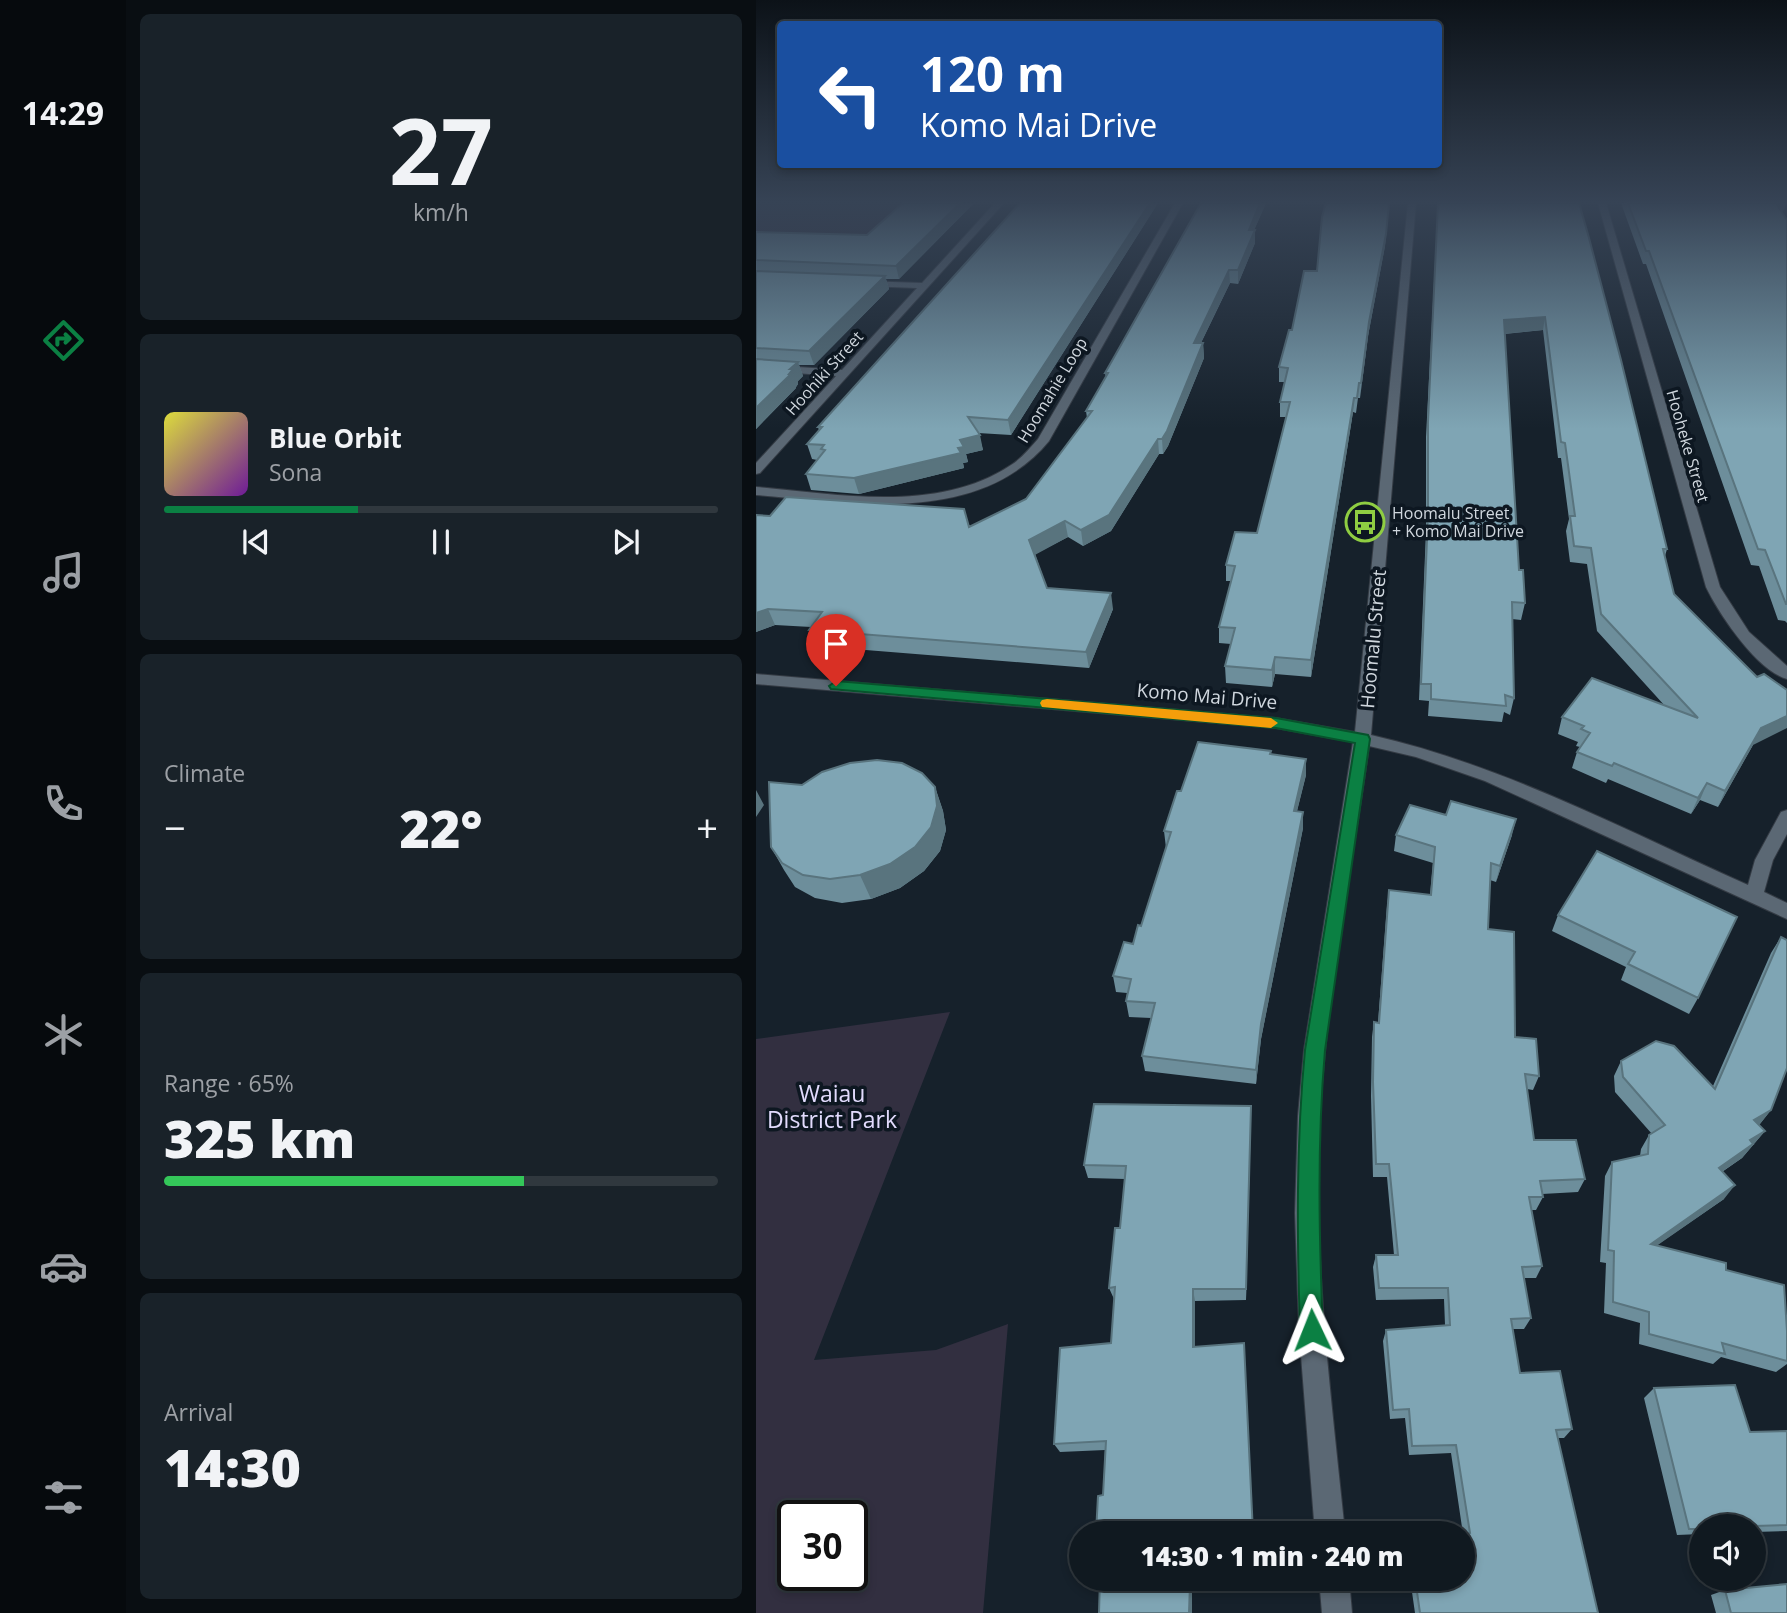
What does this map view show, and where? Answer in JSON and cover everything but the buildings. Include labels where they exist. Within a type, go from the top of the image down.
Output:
[{"type":"street","name":"Hoohiki Street","points":[[756,470],[931,278]]},
{"type":"street","name":"Hoomahie Loop","points":[[756,491],[869,499],[924,498],[979,486],[1011,470],[1043,441],[1136,278]]},
{"type":"street","name":"Hoomalu Street","points":[[1329,1521],[1312,1330],[1307,1213],[1309,1116],[1315,1050],[1363,739],[1405,278]]},
{"type":"street","name":"Hooheke Street","points":[[1624,278],[1713,587],[1722,607],[1750,644],[1787,674]]},
{"type":"street","points":[[848,282],[924,286]]},
{"type":"street","points":[[756,368],[845,373]]},
{"type":"street","name":"Komo Mai Drive","points":[[756,679],[1264,722],[1313,728],[1363,739],[1419,752],[1491,777],[1787,911]]},
{"type":"street","points":[[1754,896],[1764,860],[1787,817]]},
{"type":"street","points":[[1335,1591],[1337,1613]]},
{"type":"green space","name":"Waiau District Park","points":[[950,1012],[814,1360],[936,1350],[1008,1324],[983,1613],[756,1613],[756,1039]]},
{"type":"slow traffic","points":[[1047,703],[1271,723]]},
{"type":"place","name":"Hoomalu Street + Komo Mai Drive","points":[[1365,522]]},
{"type":"route","points":[[836,686],[1276,723],[1363,739],[1315,1050],[1309,1116],[1307,1213],[1312,1330]]}]
